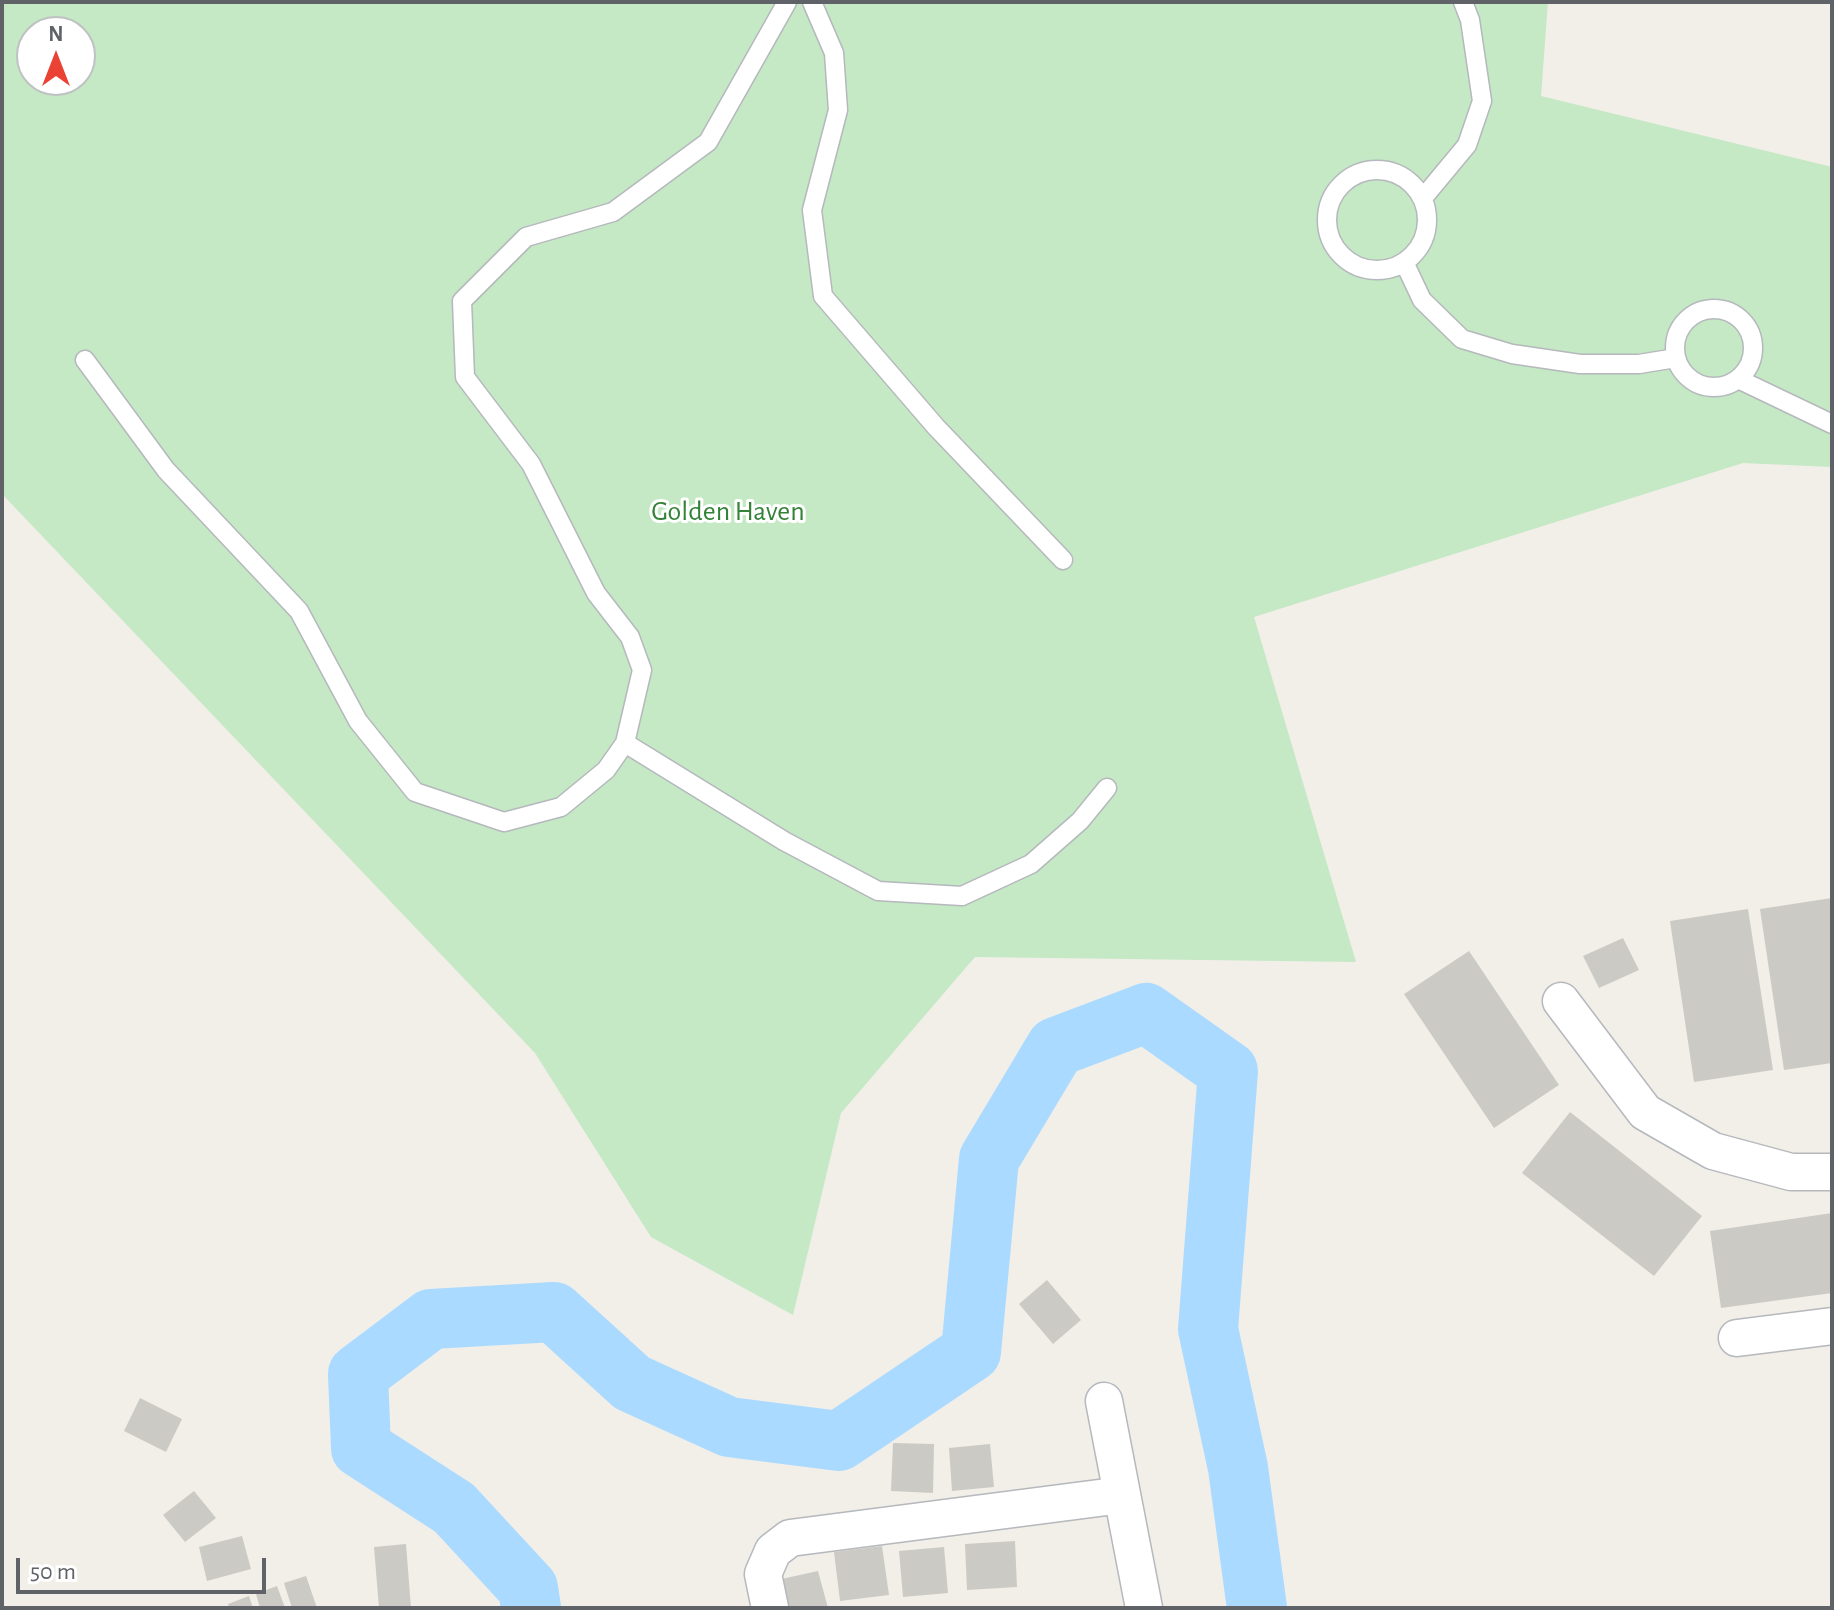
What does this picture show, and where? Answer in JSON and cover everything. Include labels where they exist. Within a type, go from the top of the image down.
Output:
[{"type":"street","points":[[1561,1001],[1645,1112],[1713,1151],[1791,1172],[1832,1172]]},
{"type":"street","points":[[1737,1338],[1832,1326]]},
{"type":"street","points":[[1104,1401],[1144,1608]]},
{"type":"street","points":[[770,1608],[763,1574],[773,1551],[790,1538],[1122,1495]]},
{"type":"lane","points":[[85,360],[166,470],[299,611],[358,721],[415,792],[504,822],[561,807],[606,770],[625,743],[642,670],[630,637],[596,593],[531,464],[465,377],[462,301],[526,237],[613,212],[708,142],[787,2]]},
{"type":"lane","points":[[812,2],[834,53],[838,110],[812,210],[823,296],[936,427],[1063,560]]},
{"type":"lane","points":[[1423,198],[1467,145],[1482,101],[1470,20],[1463,2]]},
{"type":"lane","points":[[1376,169],[1404,176],[1423,198],[1427,226],[1415,252],[1404,262],[1392,268],[1363,268],[1339,254],[1327,229],[1329,200],[1348,177],[1376,169]]},
{"type":"lane","points":[[1404,262],[1422,300],[1462,339],[1512,354],[1580,364],[1639,364],[1676,358]]},
{"type":"lane","points":[[1711,309],[1733,313],[1749,328],[1754,350],[1746,371],[1729,385],[1707,386],[1687,377],[1676,358],[1676,335],[1689,317],[1711,309]]},
{"type":"lane","points":[[1738,379],[1832,424]]},
{"type":"lane","points":[[625,743],[784,841],[878,891],[962,896],[1031,864],[1080,821],[1107,788]]},
{"type":"green space","name":"Golden Haven","points":[[2,2],[1548,2],[1541,96],[1832,167],[1832,467],[1743,463],[1254,617],[1356,962],[975,957],[841,1113],[793,1315],[651,1237],[535,1053],[2,494]]},
{"type":"building","points":[[1832,898],[1832,1063],[1784,1070],[1760,909]]},
{"type":"building","points":[[1748,909],[1773,1070],[1694,1082],[1670,921]]},
{"type":"building","points":[[1623,938],[1639,970],[1599,988],[1583,956]]},
{"type":"building","points":[[1469,951],[1559,1085],[1494,1128],[1404,994]]},
{"type":"building","points":[[1570,1112],[1702,1216],[1654,1276],[1522,1173]]},
{"type":"building","points":[[1832,1213],[1832,1293],[1721,1308],[1710,1231]]},
{"type":"building","points":[[1047,1280],[1081,1320],[1053,1344],[1019,1304]]},
{"type":"building","points":[[140,1398],[182,1419],[166,1452],[124,1431]]},
{"type":"building","points":[[893,1443],[934,1444],[933,1493],[891,1491]]},
{"type":"building","points":[[990,1444],[994,1487],[952,1491],[949,1448]]},
{"type":"building","points":[[194,1491],[216,1518],[185,1542],[163,1515]]},
{"type":"building","points":[[242,1536],[251,1569],[207,1581],[199,1547]]},
{"type":"building","points":[[1015,1541],[1017,1587],[967,1590],[965,1544]]},
{"type":"building","points":[[406,1544],[411,1608],[379,1608],[374,1547]]},
{"type":"building","points":[[882,1546],[889,1595],[840,1601],[834,1552]]},
{"type":"building","points":[[944,1547],[948,1593],[903,1597],[899,1551]]},
{"type":"building","points":[[818,1571],[828,1608],[783,1608],[777,1580]]},
{"type":"building","points":[[306,1576],[317,1608],[292,1608],[284,1583]]},
{"type":"building","points":[[277,1586],[285,1608],[260,1608],[256,1594]]},
{"type":"building","points":[[249,1596],[253,1608],[229,1608],[228,1604]]},
{"type":"waterway","points":[[531,1608],[528,1588],[454,1508],[361,1448],[358,1374],[431,1319],[554,1312],[632,1383],[729,1427],[839,1441],[971,1352],[989,1159],[1056,1047],[1146,1013],[1228,1071],[1208,1329],[1238,1468],[1257,1608]]}]
